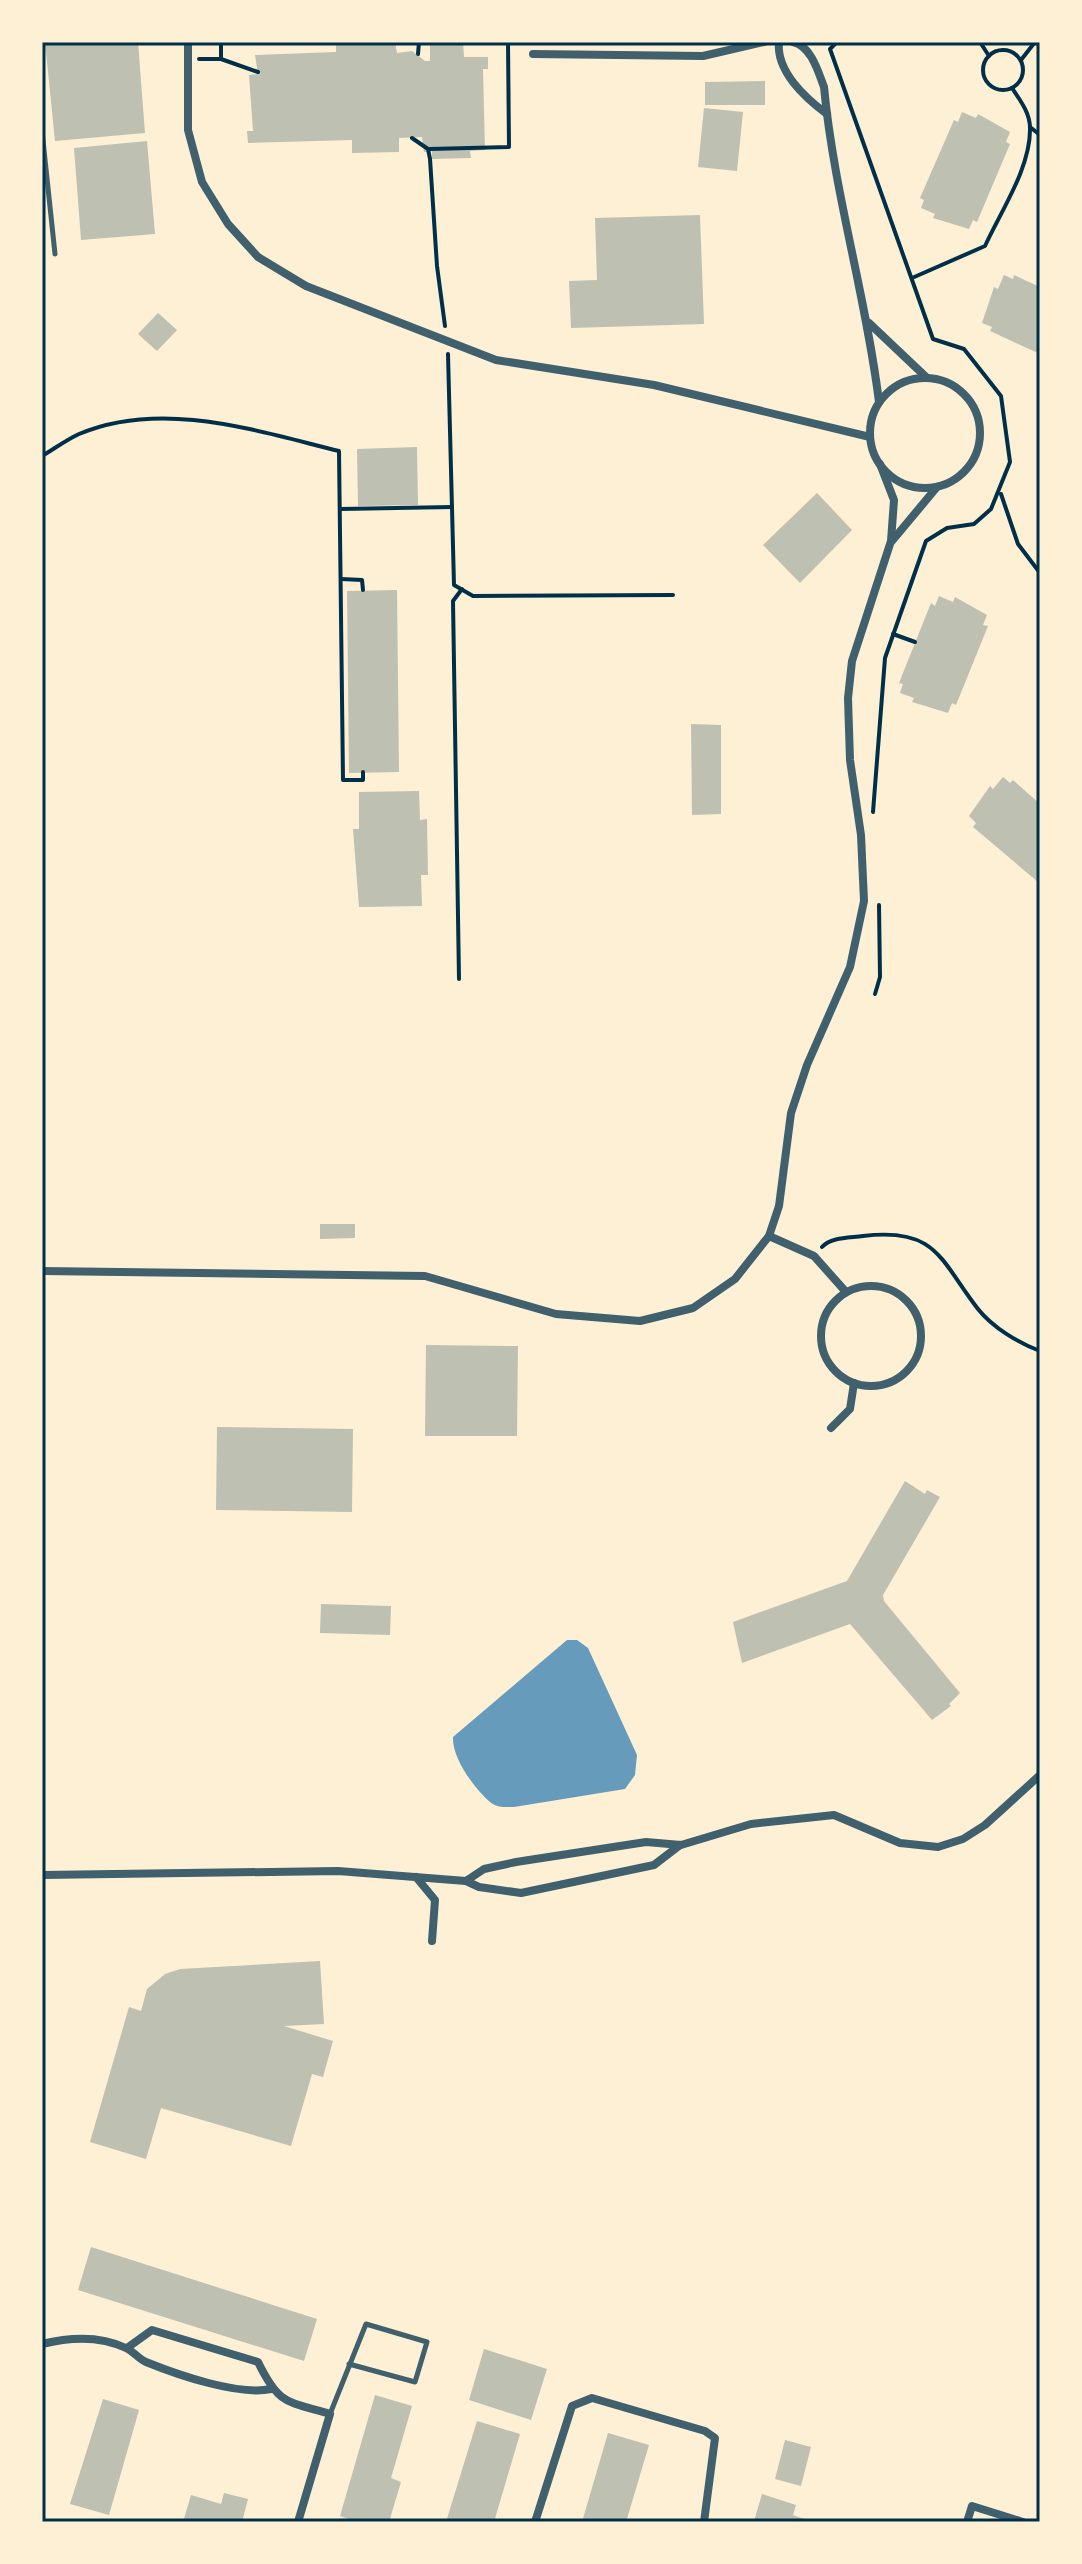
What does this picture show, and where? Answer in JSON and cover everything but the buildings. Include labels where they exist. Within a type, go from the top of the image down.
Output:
[{"type":"street","points":[[188,42],[188,130],[202,182],[228,224],[258,257],[306,286],[496,360],[654,385],[870,437]]},
{"type":"street","points":[[533,54],[703,56],[764,42]]},
{"type":"street","points":[[779,42],[777,55],[808,100],[827,114]]},
{"type":"street","points":[[793,42],[800,44],[815,63],[824,87],[868,322],[879,402]]},
{"type":"street","points":[[868,322],[926,377]]},
{"type":"street","points":[[42,1271],[425,1276],[556,1314],[640,1321],[693,1308],[735,1279],[769,1236],[779,1206],[791,1113],[807,1065],[850,967],[864,901],[861,835],[850,760],[848,698],[852,661],[891,541],[894,500],[880,464],[870,437],[872,418],[879,402],[906,380],[926,377],[944,381],[965,396],[978,418],[980,436],[977,453],[968,468],[954,480],[938,486],[904,484],[880,464]]},
{"type":"street","points":[[891,541],[938,486]]},
{"type":"street","points":[[769,1236],[814,1256],[846,1292]]},
{"type":"street","points":[[861,1287],[894,1292],[907,1302],[921,1332],[919,1348],[901,1376],[870,1386],[854,1383],[828,1363],[822,1349],[824,1316],[846,1292],[861,1287]]},
{"type":"street","points":[[831,1428],[850,1409],[854,1383]]},
{"type":"street","points":[[42,1875],[338,1871],[466,1881],[479,1887],[521,1893],[654,1865],[681,1845],[751,1824],[834,1815],[900,1843],[938,1847],[963,1839],[985,1825],[1040,1775]]},
{"type":"street","points":[[466,1881],[484,1869],[516,1862],[646,1842],[681,1845]]},
{"type":"street","points":[[415,1877],[435,1900],[432,1941]]},
{"type":"street","points":[[127,2348],[152,2330],[258,2362],[271,2389],[281,2399],[330,2414],[298,2522]]},
{"type":"street","points":[[42,2344],[68,2337],[97,2340],[127,2348],[144,2361],[251,2393],[271,2389]]},
{"type":"street","points":[[535,2522],[572,2406],[592,2398],[705,2431],[715,2438],[704,2522]]},
{"type":"street","points":[[967,2522],[972,2506],[1023,2522]]},
{"type":"lane","points":[[42,131],[55,254]]},
{"type":"lane","points":[[330,2414],[349,2364],[366,2324],[427,2342],[415,2382],[349,2364]]},
{"type":"path","points":[[221,42],[221,59]]},
{"type":"path","points":[[418,54],[419,42]]},
{"type":"path","points":[[412,138],[428,149],[509,147],[508,42]]},
{"type":"path","points":[[837,42],[830,49],[933,339],[964,349],[1001,396],[1010,462],[991,509],[974,524],[947,528],[926,541],[893,634],[881,682],[873,813]]},
{"type":"path","points":[[980,42],[989,56]]},
{"type":"path","points":[[1021,60],[1006,50],[989,56],[984,69],[987,82],[999,89],[1012,88],[1021,79],[1021,60],[1035,42]]},
{"type":"path","points":[[187,59],[221,59],[258,72]]},
{"type":"path","points":[[912,278],[985,246],[1026,155],[1030,127],[1026,110],[1012,88]]},
{"type":"path","points":[[1030,127],[1040,135]]},
{"type":"path","points":[[428,149],[437,266],[447,343],[454,585],[473,596],[673,595]]},
{"type":"path","points":[[42,456],[77,435],[109,424],[148,419],[198,420],[339,451],[343,780],[363,780],[363,772]]},
{"type":"path","points":[[1000,491],[1018,544],[1040,573]]},
{"type":"path","points":[[341,509],[452,507]]},
{"type":"path","points":[[341,579],[362,580],[363,590]]},
{"type":"path","points":[[459,979],[453,601],[462,589]]},
{"type":"path","points":[[893,634],[915,642]]},
{"type":"path","points":[[875,994],[880,977],[878,892]]},
{"type":"path","points":[[814,1256],[825,1243],[893,1232],[925,1242],[953,1268],[980,1311],[1021,1344],[1040,1351]]},
{"type":"water","points":[[567,1640],[577,1640],[588,1648],[637,1755],[635,1775],[625,1789],[514,1807],[496,1805],[484,1796],[465,1772],[456,1754],[453,1737]]}]
